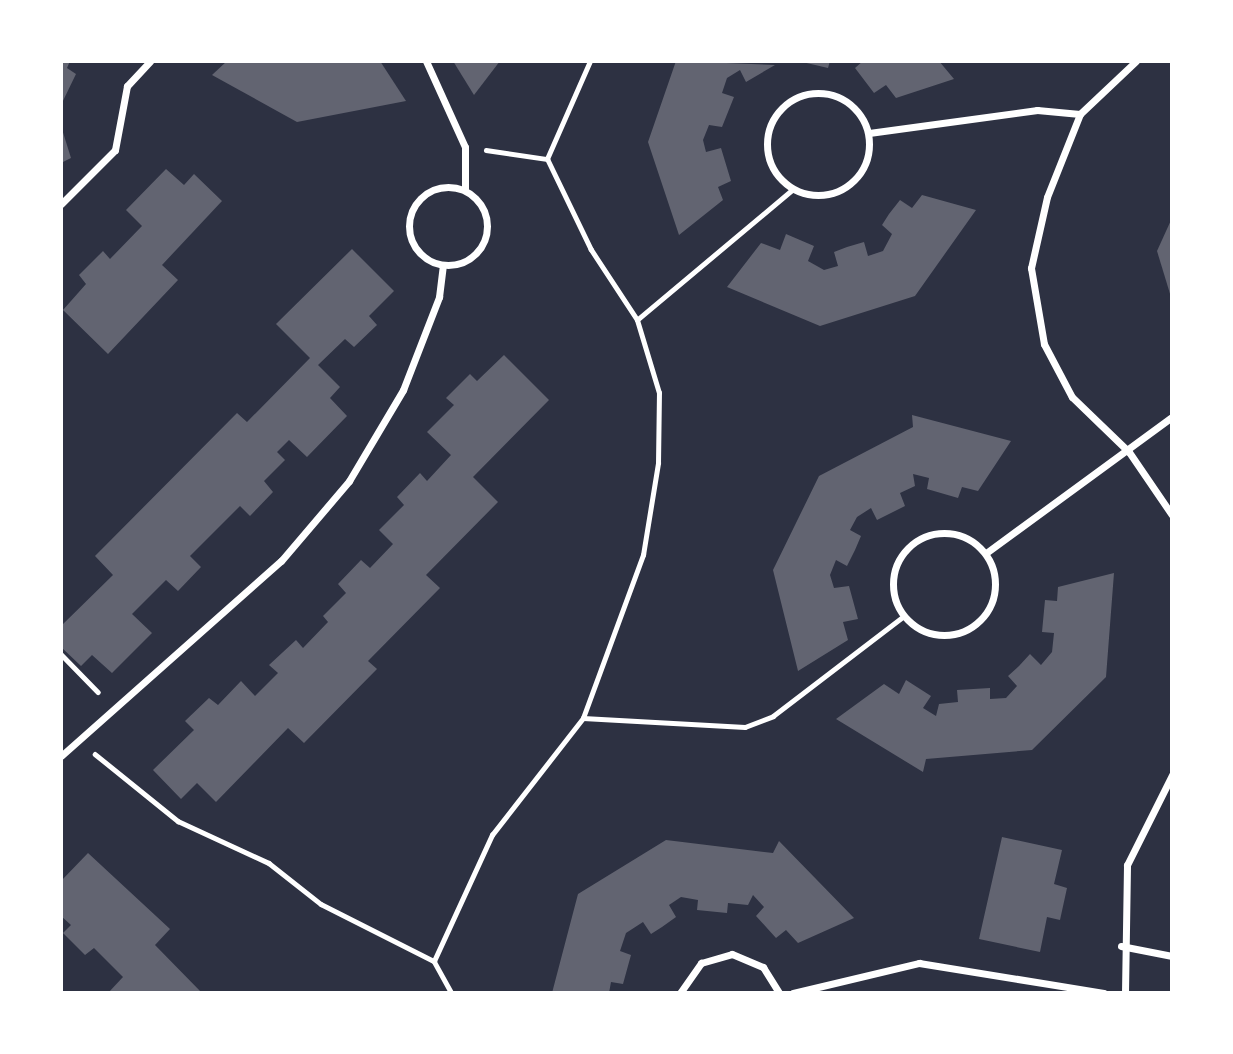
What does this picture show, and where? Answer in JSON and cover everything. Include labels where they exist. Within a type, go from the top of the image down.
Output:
[{"type":"street","points":[[61,204],[115,150],[127,86],[150,61]]},
{"type":"street","points":[[426,61],[465,146],[465,190],[483,207],[487,232],[477,253],[443,265],[419,253],[409,228],[411,215],[427,193],[465,190]]},
{"type":"street","points":[[1136,61],[1080,114],[1047,197],[1031,268],[1044,344],[1072,397],[1129,453],[1172,515]]},
{"type":"street","points":[[820,92],[837,96],[863,117],[869,133],[864,166],[855,180],[825,195],[793,189],[770,163],[766,146],[776,114],[788,102],[820,92]]},
{"type":"street","points":[[869,133],[1037,110],[1080,114]]},
{"type":"street","points":[[61,756],[281,561],[349,481],[403,390],[439,297],[443,265]]},
{"type":"street","points":[[986,553],[1129,453],[1172,417]]},
{"type":"street","points":[[952,533],[986,553],[996,587],[983,619],[952,635],[918,628],[904,617],[896,602],[894,570],[913,543],[952,533]]},
{"type":"street","points":[[1125,993],[1121,946],[1127,865],[1172,775]]},
{"type":"street","points":[[1121,946],[1172,956]]},
{"type":"street","points":[[680,993],[701,963],[732,954],[764,967],[779,993]]},
{"type":"street","points":[[793,993],[919,963],[1104,993]]},
{"type":"path","points":[[434,961],[492,835],[583,718],[643,555],[658,463],[659,393],[637,320],[591,250],[547,159],[590,61]]},
{"type":"path","points":[[465,146],[547,159]]},
{"type":"path","points":[[637,320],[793,189]]},
{"type":"path","points":[[583,718],[746,727],[773,716],[904,617]]},
{"type":"path","points":[[61,654],[116,710]]},
{"type":"path","points":[[81,740],[118,777],[178,821],[269,863],[321,904],[434,961],[452,993]]},
{"type":"building","points":[[61,61],[70,61],[67,68],[76,74],[61,105]]},
{"type":"building","points":[[227,61],[380,61],[406,101],[297,122],[212,75]]},
{"type":"building","points":[[453,61],[500,61],[474,95]]},
{"type":"building","points":[[676,61],[775,65],[746,82],[740,70],[727,78],[722,93],[734,97],[722,127],[709,125],[703,140],[706,152],[721,148],[731,181],[718,187],[723,200],[679,235],[648,142]]},
{"type":"building","points":[[798,61],[830,61],[828,68]]},
{"type":"building","points":[[863,61],[939,61],[954,79],[896,98],[886,85],[874,93],[855,68]]},
{"type":"building","points":[[61,126],[71,158],[61,163]]},
{"type":"building","points":[[166,169],[184,185],[194,174],[222,201],[162,265],[178,280],[108,354],[63,310],[86,284],[79,275],[103,251],[110,259],[142,226],[126,210]]},
{"type":"building","points":[[922,195],[976,210],[915,296],[820,326],[727,287],[761,243],[780,250],[786,234],[814,246],[808,261],[824,270],[838,266],[834,252],[847,247],[864,242],[868,256],[883,251],[892,234],[882,225],[889,214],[900,200],[912,208]]},
{"type":"building","points":[[1172,218],[1172,297],[1171,297],[1157,251]]},
{"type":"building","points":[[352,249],[394,291],[369,316],[377,325],[354,347],[345,339],[318,365],[340,387],[330,398],[347,416],[307,457],[289,440],[277,452],[285,460],[264,481],[273,492],[250,516],[240,506],[190,556],[201,567],[178,591],[166,580],[132,614],[152,633],[112,673],[92,655],[81,666],[61,647],[61,626],[113,575],[95,556],[237,413],[247,422],[310,358],[276,324]]},
{"type":"building","points":[[504,355],[549,400],[473,477],[498,502],[426,575],[440,588],[368,661],[377,669],[304,743],[288,728],[216,802],[197,783],[181,799],[153,770],[194,730],[185,721],[209,698],[218,705],[241,681],[255,696],[278,673],[269,665],[296,640],[303,648],[328,622],[323,616],[346,593],[338,584],[361,560],[370,568],[393,544],[379,530],[404,505],[397,497],[420,473],[427,481],[451,455],[427,432],[454,405],[446,398],[470,374],[477,381]]},
{"type":"building","points":[[912,415],[1011,441],[978,491],[962,487],[958,498],[927,489],[929,478],[913,474],[915,486],[900,493],[905,506],[877,520],[871,508],[857,517],[850,530],[861,536],[855,550],[847,566],[836,560],[830,575],[834,588],[849,586],[858,619],[843,622],[848,640],[798,671],[773,570],[819,476],[913,427]]},
{"type":"building","points":[[1114,573],[1106,677],[1032,750],[926,759],[923,772],[836,719],[884,684],[899,694],[906,680],[931,696],[923,708],[936,716],[939,704],[958,702],[957,690],[990,688],[990,699],[1006,698],[1017,686],[1008,676],[1030,654],[1041,665],[1052,652],[1054,633],[1042,632],[1045,600],[1057,601],[1058,587]]},
{"type":"building","points":[[1002,837],[1062,850],[1054,884],[1067,888],[1060,920],[1047,917],[1040,952],[979,939]]},
{"type":"building","points":[[666,840],[773,853],[779,841],[854,918],[798,943],[786,930],[776,938],[756,916],[764,907],[753,895],[748,905],[728,903],[727,913],[697,910],[698,900],[681,897],[669,905],[676,917],[662,927],[651,934],[643,922],[626,933],[620,951],[631,955],[623,984],[611,982],[609,993],[552,993],[578,894]]},
{"type":"building","points":[[88,853],[170,929],[155,945],[202,993],[108,993],[123,977],[94,948],[85,955],[63,933],[71,925],[61,916],[61,881]]}]
